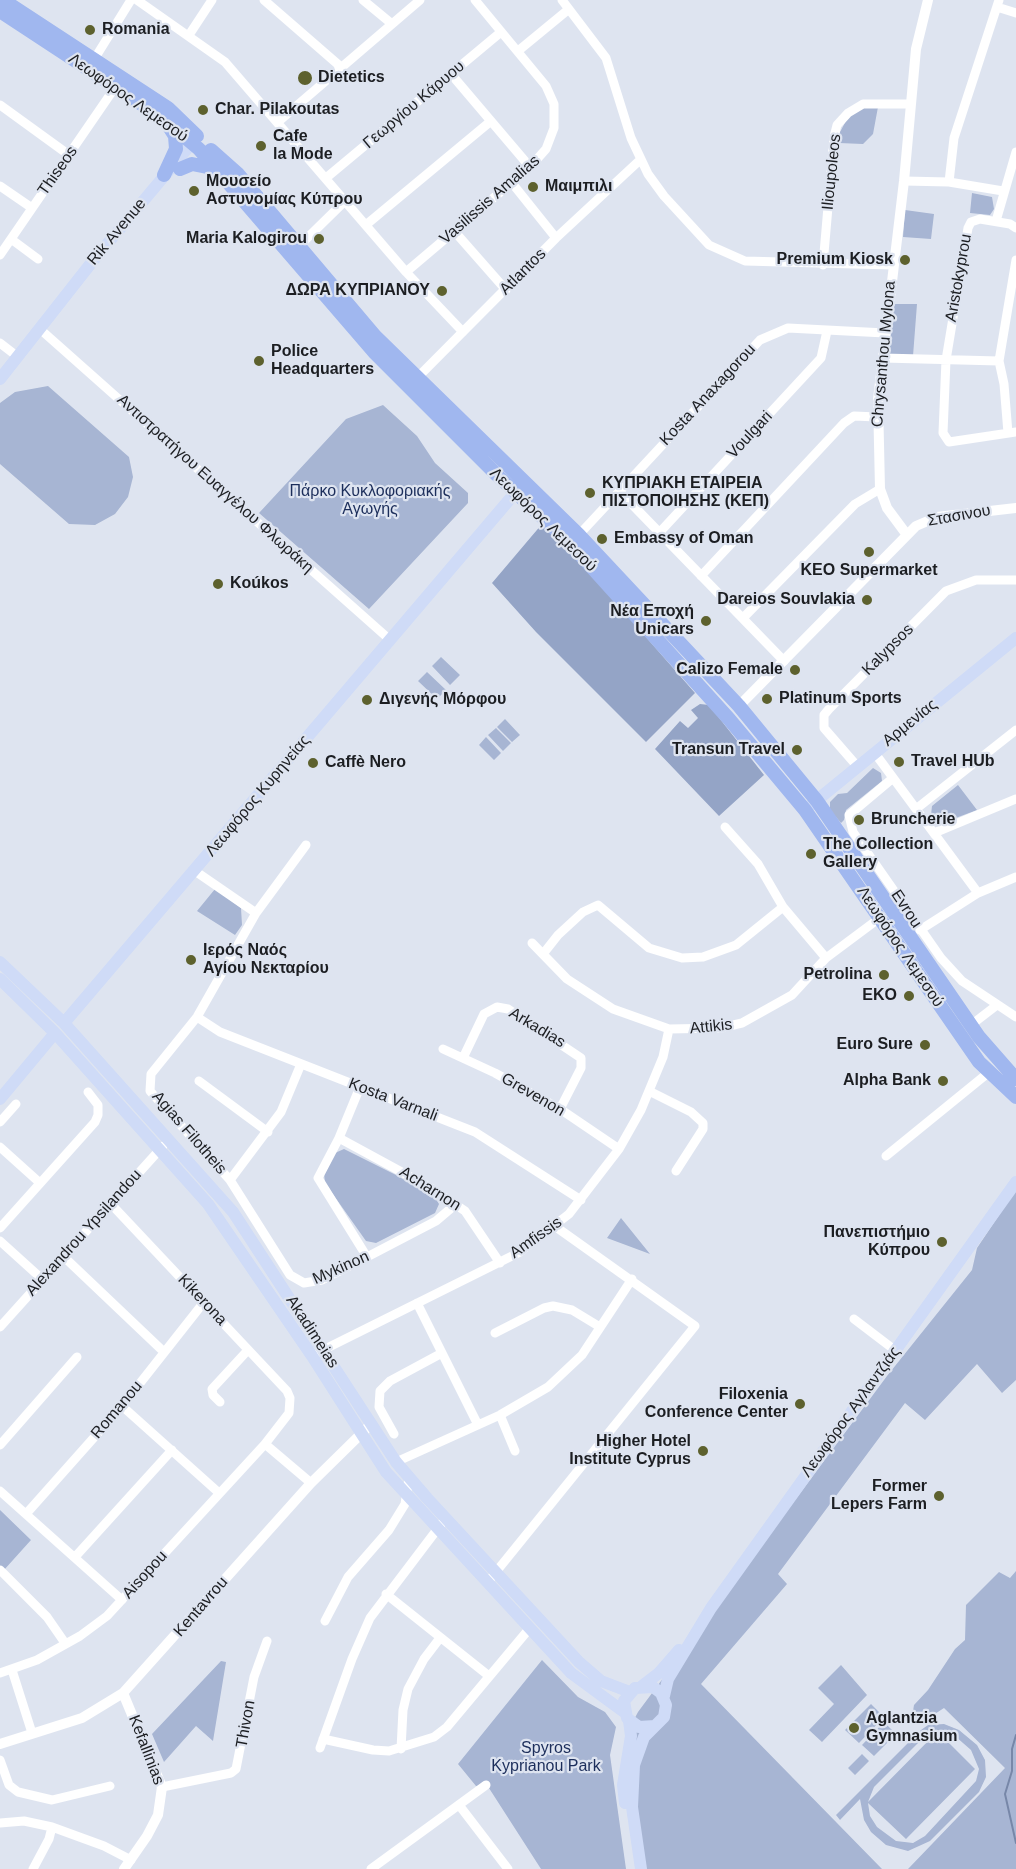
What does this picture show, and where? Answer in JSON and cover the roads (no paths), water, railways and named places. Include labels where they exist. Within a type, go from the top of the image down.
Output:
[{"type":"main road","name":"Λεωφόρος Λεμεσού","points":[[3,0],[168,108],[219,170],[375,336],[412,383],[515,493],[574,539],[739,706],[817,801],[990,1052],[1016,1079]]},
{"type":"main road","name":"Λεωφόρος Λεμεσού","points":[[0,11],[161,117],[238,174],[294,250]]},
{"type":"main road","points":[[161,117],[172,130],[176,141],[174,156],[164,175]]},
{"type":"main road","name":"Rik Avenue","points":[[41,330],[50,323],[180,169],[198,143]]},
{"type":"main road","name":"Rik Avenue","points":[[0,379],[164,175],[198,143]]},
{"type":"main road","points":[[180,169],[192,164],[219,170]]},
{"type":"main road","name":"Λεωφόρος Λεμεσού","points":[[412,383],[527,482],[729,719],[805,810],[988,1073],[1016,1097]]},
{"type":"main road","name":"Λεωφόρος Κυρηνείας","points":[[0,1099],[515,493]]},
{"type":"main road","name":"Αρμενίας","points":[[805,810],[1016,638]]},
{"type":"main road","name":"Akadimeias","points":[[0,962],[59,1028],[159,1150],[221,1221],[312,1356],[386,1472],[571,1673],[626,1717]]},
{"type":"main road","name":"Akadimeias","points":[[0,979],[59,1028],[169,1140],[233,1212],[396,1462],[445,1519],[591,1673],[609,1686],[630,1692]]},
{"type":"main road","name":"Λεωφόρος Αγλαντζιάς","points":[[664,1696],[665,1684],[687,1643],[1016,1182]]},
{"type":"main road","name":"Λεωφόρος Αγλαντζιάς","points":[[642,1686],[659,1673],[687,1643]]},
{"type":"main road","points":[[634,1869],[623,1785],[631,1736],[624,1701],[630,1692],[642,1686],[653,1687],[664,1696],[666,1713],[642,1742],[633,1777],[632,1807],[641,1869]]},
{"type":"main road","points":[[626,1717],[639,1727],[655,1726]]},
{"type":"street","points":[[94,58],[131,0]]},
{"type":"street","points":[[137,0],[225,62],[279,121],[406,272],[463,332]]},
{"type":"street","points":[[189,35],[212,0]]},
{"type":"street","points":[[264,0],[342,67]]},
{"type":"street","points":[[363,0],[392,24]]},
{"type":"street","points":[[279,121],[420,0]]},
{"type":"street","name":"Vasilissis Amalias","points":[[406,272],[530,167],[546,148],[555,115],[554,104],[546,86],[475,0]]},
{"type":"street","points":[[562,0],[606,58],[640,160],[664,196],[704,240],[726,254],[745,261],[892,266]]},
{"type":"street","name":"Chrysanthou Mylona","points":[[907,535],[887,508],[880,489],[877,417],[892,266],[904,181],[916,49],[928,0]]},
{"type":"street","points":[[949,182],[954,138],[998,4],[1016,13]]},
{"type":"street","points":[[518,51],[569,9]]},
{"type":"street","name":"Γεωργίου Κάρυου","points":[[326,178],[501,32]]},
{"type":"street","points":[[451,74],[530,167]]},
{"type":"street","name":"Thiseos","points":[[0,255],[116,87]]},
{"type":"street","name":"Ilioupoleos","points":[[824,265],[833,148],[837,125],[848,113],[863,104],[910,104]]},
{"type":"street","points":[[0,105],[69,155]]},
{"type":"street","points":[[367,224],[491,121]]},
{"type":"street","name":"Aristokyprou","points":[[946,360],[968,228],[976,219],[996,221],[1003,191],[1015,157]]},
{"type":"street","name":"Atlantos","points":[[412,383],[556,238],[640,160]]},
{"type":"street","points":[[904,181],[949,182],[1003,191]]},
{"type":"street","points":[[512,183],[556,238]]},
{"type":"street","points":[[0,186],[32,208]]},
{"type":"street","points":[[294,250],[346,200]]},
{"type":"street","points":[[996,221],[1016,228]]},
{"type":"street","points":[[455,232],[506,290]]},
{"type":"street","points":[[11,239],[39,258]]},
{"type":"street","points":[[946,360],[943,433],[946,440],[954,442],[1012,433],[999,361],[1016,260]]},
{"type":"street","name":"Kosta Anaxagorou","points":[[574,539],[760,340],[788,328],[885,333]]},
{"type":"street","name":"Αντιστρατήγου Ευαγγέλου Φλωράκη","points":[[41,330],[389,639]]},
{"type":"street","name":"Voulgari","points":[[659,533],[821,358],[827,331]]},
{"type":"street","points":[[0,343],[18,357]]},
{"type":"street","points":[[883,358],[999,361]]},
{"type":"street","points":[[1004,384],[1016,384]]},
{"type":"street","points":[[701,576],[849,418],[877,417]]},
{"type":"street","points":[[743,618],[855,504],[880,489]]},
{"type":"street","points":[[620,492],[784,661]]},
{"type":"street","name":"Στασινου","points":[[907,535],[916,526],[931,518],[1016,508]]},
{"type":"street","points":[[739,706],[907,535]]},
{"type":"street","name":"Kalypsos","points":[[857,766],[824,728],[824,715],[829,709],[946,591],[976,580],[1016,580]]},
{"type":"street","points":[[916,808],[1016,730]]},
{"type":"street","points":[[874,752],[978,893]]},
{"type":"street","name":"Evrou","points":[[893,778],[854,808],[849,815],[850,823],[920,930],[954,973],[1016,1017]]},
{"type":"street","points":[[934,833],[1016,799]]},
{"type":"street","points":[[725,827],[759,864],[783,907],[826,958]]},
{"type":"street","name":"Agias Filotheis","points":[[230,1180],[155,1097],[149,1086],[151,1074],[197,1017],[256,913],[306,845]]},
{"type":"street","points":[[195,871],[256,913]]},
{"type":"street","points":[[920,930],[978,893],[1016,877]]},
{"type":"street","points":[[543,954],[558,935],[583,912],[598,905],[649,948],[682,958],[703,957],[736,945],[783,907]]},
{"type":"street","name":"Attikis","points":[[532,943],[567,979],[594,998],[632,1017],[669,1029],[721,1028],[742,1023],[792,995],[826,958],[881,917]]},
{"type":"street","points":[[971,1025],[997,1005]]},
{"type":"street","name":"Arkadias","points":[[463,1058],[484,1014],[497,1007],[508,1009],[581,1058],[581,1068],[560,1109]]},
{"type":"street","name":"Kosta Varnali","points":[[197,1017],[220,1032],[475,1132],[581,1200]]},
{"type":"street","name":"Amfissis","points":[[312,1356],[326,1355],[343,1340],[500,1263],[540,1240],[556,1227],[581,1200],[619,1149],[649,1091],[663,1057],[669,1029]]},
{"type":"street","name":"Grevenon","points":[[443,1049],[560,1109],[619,1149]]},
{"type":"street","points":[[230,1180],[268,1132],[290,1093],[301,1064]]},
{"type":"street","points":[[886,1156],[988,1073]]},
{"type":"street","points":[[199,1081],[268,1132]]},
{"type":"street","points":[[360,1087],[339,1138],[318,1178],[367,1257]]},
{"type":"street","points":[[649,1091],[691,1112],[703,1123],[703,1129],[676,1171]]},
{"type":"street","points":[[0,1228],[99,1115],[98,1105],[87,1092]]},
{"type":"street","points":[[0,1122],[16,1104]]},
{"type":"street","name":"Acharnon","points":[[339,1138],[405,1173],[456,1204],[473,1222],[500,1263]]},
{"type":"street","name":"Alexandrou Ypsilandou","points":[[0,1327],[169,1140]]},
{"type":"street","points":[[0,1147],[40,1184]]},
{"type":"street","name":"Mykinon","points":[[230,1180],[290,1275],[304,1283],[322,1280],[367,1257],[436,1221],[456,1204]]},
{"type":"street","name":"Kikerona","points":[[111,1204],[204,1302],[290,1398]]},
{"type":"street","points":[[488,1583],[695,1326],[556,1227]]},
{"type":"street","points":[[0,1241],[42,1279]]},
{"type":"street","points":[[63,1256],[164,1352]]},
{"type":"street","points":[[396,1462],[500,1415],[548,1388],[582,1354],[632,1279]]},
{"type":"street","name":"Romanou","points":[[26,1514],[122,1406],[204,1302]]},
{"type":"street","points":[[417,1303],[478,1425]]},
{"type":"street","points":[[495,1333],[544,1308],[553,1306],[572,1310],[600,1327]]},
{"type":"street","points":[[854,1319],[896,1351]]},
{"type":"street","points":[[220,1402],[213,1395],[212,1389],[248,1350]]},
{"type":"street","points":[[394,1434],[379,1407],[380,1391],[390,1381],[442,1353]]},
{"type":"street","points":[[0,1445],[77,1357]]},
{"type":"street","name":"Aisopou","points":[[0,1673],[37,1660],[107,1616],[218,1492],[265,1444],[289,1413],[290,1398]]},
{"type":"street","points":[[122,1406],[218,1492]]},
{"type":"street","points":[[500,1415],[515,1451]]},
{"type":"street","name":"Kentavrou","points":[[0,1743],[82,1718],[123,1693],[311,1483],[359,1433],[372,1425]]},
{"type":"street","points":[[265,1444],[311,1483]]},
{"type":"street","points":[[75,1557],[172,1450]]},
{"type":"street","points":[[325,1621],[348,1577],[389,1530],[407,1497],[409,1478]]},
{"type":"street","points":[[0,1491],[122,1600]]},
{"type":"street","points":[[445,1519],[370,1618],[356,1649],[322,1743],[374,1750],[401,1749],[422,1743],[447,1727],[529,1629]]},
{"type":"street","points":[[1,1573],[47,1617],[65,1643]]},
{"type":"street","points":[[386,1594],[489,1676]]},
{"type":"street","points":[[401,1749],[403,1710],[408,1689],[424,1659],[440,1638]]},
{"type":"street","name":"Thivon","points":[[162,1786],[231,1773],[236,1769],[254,1677],[267,1641]]},
{"type":"street","points":[[12,1670],[32,1733]]},
{"type":"street","name":"Kefallinias","points":[[123,1693],[162,1786],[158,1815],[147,1836],[127,1864]]},
{"type":"street","points":[[0,1760],[9,1785],[18,1792],[52,1800],[110,1786]]},
{"type":"street","points":[[374,1868],[486,1785]]},
{"type":"street","points":[[459,1804],[508,1869]]},
{"type":"street","points":[[0,1823],[24,1821],[52,1827],[104,1846],[127,1864]]},
{"type":"street","points":[[33,1869],[49,1839],[52,1827]]},
{"type":"waterway","points":[[1016,1735],[1012,1749],[1012,1771],[1005,1794],[1016,1843]]},
{"type":"place","name":"Romania","points":[[90,30]]},
{"type":"place","name":"Dietetics","points":[[305,78]]},
{"type":"place","name":"Char. Pilakoutas","points":[[203,110]]},
{"type":"place","name":"Cafe la Mode","points":[[261,146]]},
{"type":"place","name":"Μαιμπιλι","points":[[533,187]]},
{"type":"place","name":"Μουσείο Αστυνομίας Κύπρου","points":[[194,191]]},
{"type":"place","name":"Maria Kalogirou","points":[[319,239]]},
{"type":"place","name":"Premium Kiosk","points":[[905,260]]},
{"type":"place","name":"ΔΩΡΑ ΚΥΠΡΙΑΝΟΥ","points":[[442,291]]},
{"type":"place","name":"Police Headquarters","points":[[259,361]]},
{"type":"place","name":"ΚΥΠΡΙΑΚΗ ΕΤΑΙΡΕΙΑ ΠΙΣΤΟΠΟΙΗΣΗΣ (ΚΕΠ)","points":[[590,493]]},
{"type":"place","name":"Embassy of Oman","points":[[602,539]]},
{"type":"place","name":"KEO Supermarket","points":[[869,552]]},
{"type":"place","name":"Koúkos","points":[[218,584]]},
{"type":"place","name":"Dareios Souvlakia","points":[[867,600]]},
{"type":"place","name":"Νέα Εποχή Unicars","points":[[706,621]]},
{"type":"place","name":"Calizo Female","points":[[795,670]]},
{"type":"place","name":"Platinum Sports","points":[[767,699]]},
{"type":"place","name":"Διγενής Μόρφου","points":[[367,700]]},
{"type":"place","name":"Transun Travel","points":[[797,750]]},
{"type":"place","name":"Travel HUb","points":[[899,762]]},
{"type":"place","name":"Caffè Nero","points":[[313,763]]},
{"type":"place","name":"Bruncherie","points":[[859,820]]},
{"type":"place","name":"The Collection Gallery","points":[[811,854]]},
{"type":"place","name":"Ιερός Ναός Αγίου Νεκταρίου","points":[[191,960]]},
{"type":"place","name":"Petrolina","points":[[884,975]]},
{"type":"place","name":"EKO","points":[[909,996]]},
{"type":"place","name":"Euro Sure","points":[[925,1045]]},
{"type":"place","name":"Alpha Bank","points":[[943,1081]]},
{"type":"place","name":"Πανεπιστήμιο Κύπρου","points":[[942,1242]]},
{"type":"place","name":"Filoxenia Conference Center","points":[[800,1404]]},
{"type":"place","name":"Higher Hotel Institute Cyprus","points":[[703,1451]]},
{"type":"place","name":"Former Lepers Farm","points":[[939,1496]]},
{"type":"place","name":"Aglantzia Gymnasium","points":[[854,1728]]},
{"type":"park label","name":"Πάρκο Κυκλοφοριακής Αγωγής","points":[[370,501]]},
{"type":"park label","name":"Spyros Kyprianou Park","points":[[546,1758]]}]
